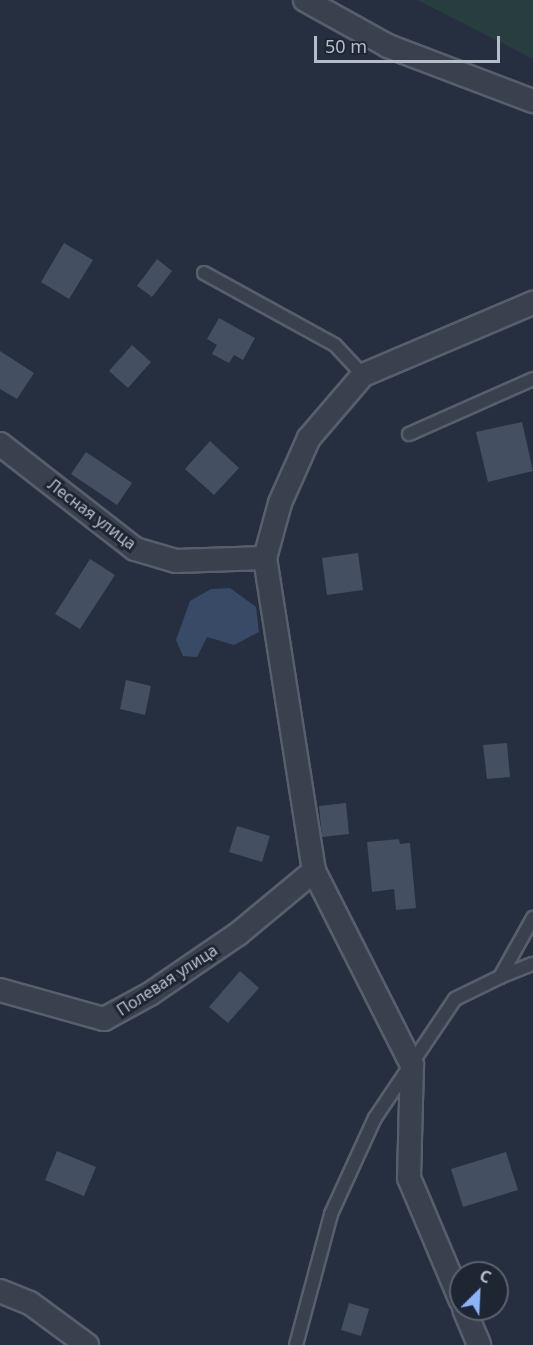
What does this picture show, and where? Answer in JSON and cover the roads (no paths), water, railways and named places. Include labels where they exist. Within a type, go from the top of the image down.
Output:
[{"type":"street","points":[[305,0],[388,45],[533,101]]},
{"type":"street","points":[[449,1272],[410,1178],[412,1065],[314,871],[265,558],[280,503],[309,438],[363,375],[533,303]]},
{"type":"street","name":"Лесная улица","points":[[0,444],[135,549],[176,561],[265,558]]},
{"type":"street","name":"Полевая улица","points":[[0,990],[104,1019],[150,994],[238,934],[314,871]]},
{"type":"street","points":[[0,1291],[30,1303],[87,1345]]},
{"type":"street","points":[[469,1321],[479,1345]]},
{"type":"lane","points":[[204,273],[335,345],[363,375]]},
{"type":"lane","points":[[409,434],[533,379]]},
{"type":"lane","points":[[500,977],[533,918]]},
{"type":"lane","points":[[296,1345],[331,1214],[375,1118],[455,999],[533,964]]},
{"type":"water","points":[[230,588],[256,607],[259,632],[234,645],[207,637],[197,657],[183,656],[176,640],[190,601],[211,589]]}]
